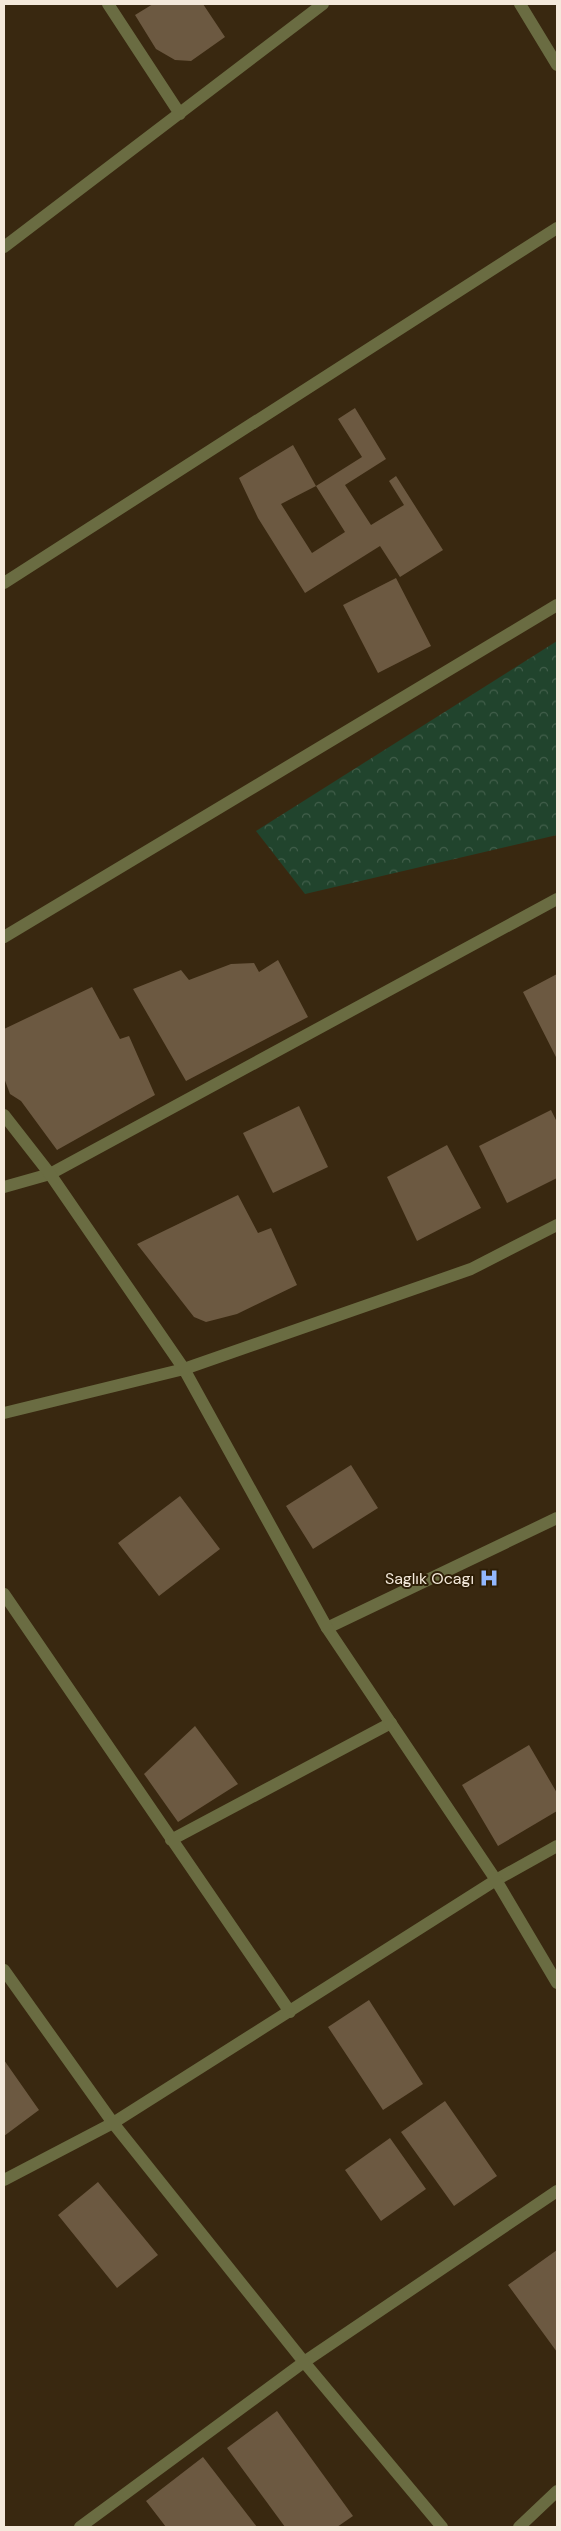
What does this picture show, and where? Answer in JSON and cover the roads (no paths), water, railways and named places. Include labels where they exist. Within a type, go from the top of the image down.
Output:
[{"type":"street","points":[[108,4],[180,114]]},
{"type":"street","points":[[4,247],[324,4]]},
{"type":"street","points":[[520,4],[557,65]]},
{"type":"street","points":[[4,583],[557,228]]},
{"type":"street","points":[[4,937],[557,605]]},
{"type":"street","points":[[4,1187],[50,1174],[557,899]]},
{"type":"street","points":[[4,1115],[50,1174],[184,1369],[327,1628],[496,1880],[557,1983]]},
{"type":"street","points":[[4,1413],[184,1369],[471,1269],[557,1225]]},
{"type":"street","points":[[327,1628],[557,1518]]},
{"type":"street","points":[[4,1594],[290,2012]]},
{"type":"street","points":[[171,1840],[391,1723]]},
{"type":"street","points":[[4,2180],[113,2123],[496,1880],[557,1846]]},
{"type":"street","points":[[4,1970],[113,2123],[304,2362],[442,2527]]},
{"type":"street","points":[[80,2527],[304,2362],[557,2191]]},
{"type":"street","points":[[519,2527],[557,2491]]},
{"type":"place","name":"Saglık Ocagı","points":[[489,1578]]}]
